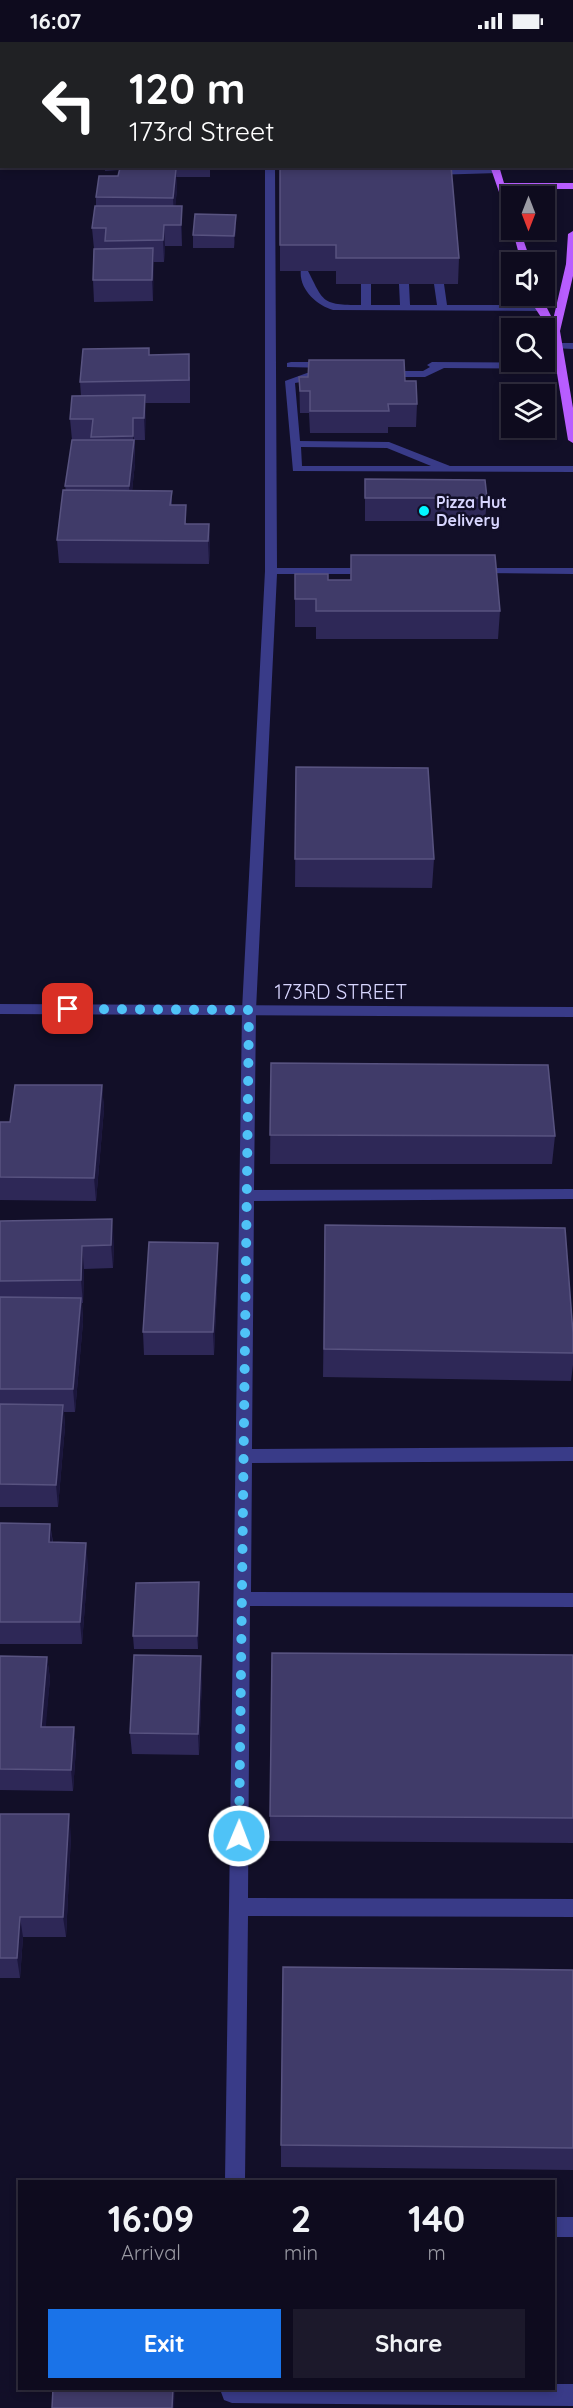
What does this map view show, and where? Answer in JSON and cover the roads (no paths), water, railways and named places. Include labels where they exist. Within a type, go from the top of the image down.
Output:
[{"type":"main road","points":[[495,169],[501,186]]},
{"type":"main road","points":[[555,186],[573,186]]},
{"type":"main road","points":[[573,234],[571,264],[555,331],[572,419],[573,440]]},
{"type":"main road","points":[[540,308],[547,318]]},
{"type":"street","points":[[235,2180],[249,1010],[271,571],[270,168]]},
{"type":"street","points":[[422,172],[495,169]]},
{"type":"street","points":[[304,271],[311,293],[331,308],[540,308]]},
{"type":"street","points":[[366,284],[366,308]]},
{"type":"street","points":[[404,284],[405,308]]},
{"type":"street","points":[[439,284],[442,308]]},
{"type":"street","points":[[558,346],[573,346]]},
{"type":"street","points":[[291,365],[337,365]]},
{"type":"street","points":[[374,370],[425,374],[442,365],[561,366]]},
{"type":"street","points":[[342,375],[306,376],[290,381],[297,469],[573,469]]},
{"type":"street","points":[[295,444],[389,445],[446,468]]},
{"type":"street","points":[[271,571],[387,571]]},
{"type":"street","points":[[469,571],[573,571]]},
{"type":"street","name":"173RD STREET","points":[[0,1009],[573,1012]]},
{"type":"street","points":[[246,1196],[573,1194]]},
{"type":"street","points":[[243,1456],[573,1454]]},
{"type":"street","points":[[242,1599],[573,1600]]},
{"type":"street","points":[[238,1907],[573,1908]]},
{"type":"street","points":[[555,2227],[573,2227]]},
{"type":"street","points":[[232,2396],[573,2395]]},
{"type":"place","name":"Pizza Hut Delivery","points":[[424,511]]}]
